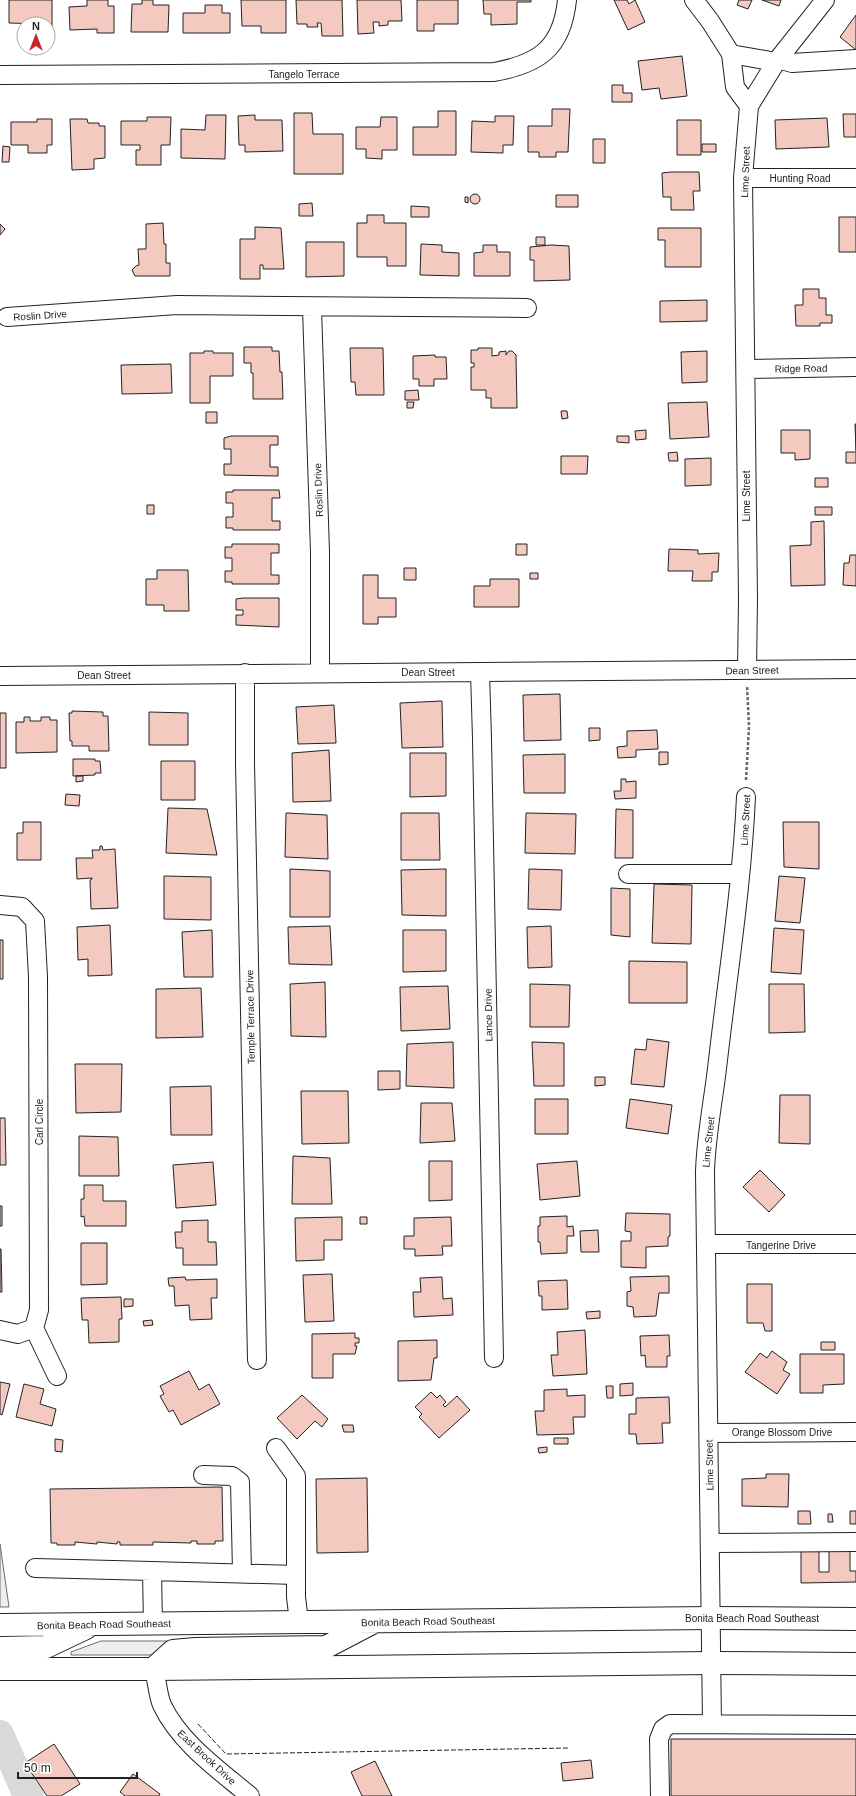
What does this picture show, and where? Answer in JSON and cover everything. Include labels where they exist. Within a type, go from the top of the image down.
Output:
[{"type":"main road","name":"Bonita Beach Road Southeast","points":[[5,1625],[712,1618],[856,1619]]},
{"type":"main road","points":[[153,1669],[173,1651],[195,1649],[326,1647],[374,1621]]},
{"type":"main road","points":[[5,1659],[46,1647],[93,1624]]},
{"type":"main road","points":[[5,1659],[153,1669],[712,1662],[856,1664]]},
{"type":"street","name":"Tangelo Terrace","points":[[0,76],[494,72],[511,69],[530,62],[546,51],[557,38],[565,20],[567,0]]},
{"type":"street","points":[[694,0],[710,21],[731,54],[735,86],[749,106]]},
{"type":"street","name":"Lime Street","points":[[747,670],[748,599],[743,178],[749,106],[777,60],[825,0]]},
{"type":"street","points":[[731,54],[792,63],[856,59]]},
{"type":"street","name":"Hunting Road","points":[[743,178],[856,178]]},
{"type":"street","name":"Roslin Drive","points":[[7,317],[177,305],[312,308],[527,308]]},
{"type":"street","name":"Roslin Drive","points":[[312,308],[320,552],[320,673]]},
{"type":"street","name":"Ridge Road","points":[[746,369],[856,367]]},
{"type":"street","name":"Dean Street","points":[[0,676],[856,669]]},
{"type":"street","name":"Lance Drive","points":[[480,672],[494,1358]]},
{"type":"street","name":"Temple Terrace Drive","points":[[245,673],[245,763],[257,1360]]},
{"type":"street","name":"Lime Street","points":[[712,1724],[706,1146],[718,1061],[744,846],[746,797]]},
{"type":"street","points":[[628,874],[740,874]]},
{"type":"street","name":"Carl Circle","points":[[0,905],[22,907],[35,921],[38,985],[39,1310],[34,1328]]},
{"type":"street","name":"Tangerine Drive","points":[[707,1244],[856,1244]]},
{"type":"street","points":[[0,1330],[18,1334],[34,1328],[58,1376]]},
{"type":"street","name":"Orange Blossom Drive","points":[[709,1433],[856,1432]]},
{"type":"street","points":[[276,1448],[296,1476],[296,1575],[299,1622]]},
{"type":"street","points":[[203,1476],[232,1476],[240,1482],[242,1572]]},
{"type":"street","points":[[711,1543],[856,1542]]},
{"type":"street","points":[[35,1568],[242,1572],[296,1575]]},
{"type":"street","points":[[152,1571],[153,1624]]},
{"type":"street","name":"East Brook Drive","points":[[153,1669],[156,1689],[162,1706],[180,1733],[218,1769],[250,1796]]},
{"type":"street","points":[[660,1796],[659,1739],[663,1729],[670,1724],[856,1725]]},
{"type":"path","name":"Lime Street","points":[[746,797],[749,727],[747,670]]},
{"type":"shaded area","points":[[0,1544],[9,1607],[0,1607]]},
{"type":"shaded area","points":[[101,1641],[174,1641],[155,1655],[71,1655],[71,1652]]},
{"type":"building","points":[[9,0],[52,0],[52,16],[16,16],[16,23],[9,23]]},
{"type":"building","points":[[87,0],[108,0],[108,6],[114,6],[114,33],[97,33],[97,29],[70,30],[69,7],[87,6]]},
{"type":"building","points":[[142,0],[153,0],[153,5],[169,5],[168,32],[131,32],[132,4],[142,4]]},
{"type":"building","points":[[241,0],[286,0],[286,33],[261,33],[261,26],[242,26]]},
{"type":"building","points":[[296,0],[342,0],[343,36],[322,36],[321,23],[317,23],[318,27],[307,27],[307,24],[297,24]]},
{"type":"building","points":[[357,0],[401,0],[402,21],[388,21],[388,25],[379,26],[379,22],[373,22],[374,33],[358,34]]},
{"type":"building","points":[[417,0],[458,0],[458,24],[434,24],[434,31],[417,31]]},
{"type":"building","points":[[483,0],[531,0],[531,2],[517,2],[517,24],[491,25],[491,14],[484,14]]},
{"type":"building","points":[[614,0],[627,0],[629,4],[635,0],[645,22],[628,30]]},
{"type":"building","points":[[739,0],[752,0],[748,9],[737,5]]},
{"type":"building","points":[[762,0],[781,0],[779,6]]},
{"type":"building","points":[[205,5],[222,5],[222,13],[230,13],[230,33],[183,33],[183,13],[205,13]]},
{"type":"building","points":[[856,15],[856,50],[840,37]]},
{"type":"building","points":[[682,56],[687,96],[661,99],[659,88],[642,90],[638,61]]},
{"type":"building","points":[[612,85],[623,85],[623,93],[632,93],[632,102],[612,102]]},
{"type":"building","points":[[552,109],[570,109],[568,152],[556,152],[556,157],[539,157],[539,152],[528,152],[528,126],[552,126]]},
{"type":"building","points":[[438,111],[456,111],[456,155],[413,155],[413,127],[438,127]]},
{"type":"building","points":[[294,113],[312,113],[313,134],[343,134],[343,174],[294,174]]},
{"type":"building","points":[[843,114],[856,114],[856,137],[844,137]]},
{"type":"building","points":[[206,115],[226,115],[225,159],[181,158],[181,129],[205,130]]},
{"type":"building","points":[[255,115],[255,120],[282,120],[283,151],[245,152],[245,145],[239,145],[238,116]]},
{"type":"building","points":[[495,116],[514,116],[513,145],[503,145],[503,153],[471,152],[472,121],[495,122]]},
{"type":"building","points":[[147,117],[171,117],[170,145],[161,145],[161,165],[136,165],[136,150],[140,150],[140,145],[121,145],[121,121],[147,121]]},
{"type":"building","points":[[381,117],[397,117],[397,150],[382,150],[382,159],[366,158],[366,149],[356,149],[356,127],[380,127]]},
{"type":"building","points":[[827,118],[829,147],[776,149],[775,120]]},
{"type":"building","points":[[37,119],[52,119],[52,145],[47,145],[47,153],[28,153],[28,145],[11,145],[11,122],[37,122]]},
{"type":"building","points":[[70,119],[87,119],[88,123],[99,123],[99,126],[105,126],[105,158],[94,159],[94,169],[72,170]]},
{"type":"building","points":[[677,120],[701,120],[701,155],[677,155]]},
{"type":"building","points":[[593,139],[605,139],[605,163],[593,163]]},
{"type":"building","points":[[702,144],[716,144],[716,152],[702,152]]},
{"type":"building","points":[[3,146],[10,147],[9,162],[2,162]]},
{"type":"building","points":[[699,172],[700,191],[693,191],[694,210],[671,210],[671,197],[663,197],[662,173]]},
{"type":"building","points":[[475,194],[480,199],[475,204],[470,199]]},
{"type":"building","points":[[556,195],[578,195],[578,207],[556,207]]},
{"type":"building","points":[[465,197],[468,197],[468,203],[465,202]]},
{"type":"building","points":[[312,203],[313,216],[299,216],[299,204]]},
{"type":"building","points":[[411,206],[429,207],[429,217],[411,217]]},
{"type":"building","points":[[367,215],[384,215],[384,223],[406,223],[406,266],[387,266],[387,257],[357,257],[357,223],[367,223]]},
{"type":"building","points":[[839,217],[856,217],[856,252],[839,252]]},
{"type":"building","points":[[163,223],[164,244],[166,244],[166,263],[170,263],[170,276],[135,276],[132,270],[139,265],[138,249],[146,249],[146,224]]},
{"type":"building","points":[[0,224],[5,229],[0,235]]},
{"type":"building","points":[[255,227],[281,228],[284,269],[263,269],[263,265],[260,265],[260,279],[240,279],[240,239],[255,239]]},
{"type":"building","points":[[658,228],[701,228],[701,267],[665,267],[665,240],[658,240]]},
{"type":"building","points":[[536,237],[545,237],[545,245],[536,245]]},
{"type":"building","points":[[306,242],[344,242],[344,276],[306,277]]},
{"type":"building","points":[[421,244],[442,245],[442,252],[459,253],[459,276],[420,275]]},
{"type":"building","points":[[483,245],[497,245],[497,252],[510,252],[510,276],[474,276],[474,253],[483,252]]},
{"type":"building","points":[[551,245],[569,246],[570,280],[534,281],[534,260],[530,260],[530,247]]},
{"type":"building","points":[[803,289],[819,289],[819,298],[826,298],[826,315],[832,315],[832,323],[820,323],[820,326],[796,326],[795,305],[803,305]]},
{"type":"building","points":[[707,300],[707,321],[660,322],[660,301]]},
{"type":"building","points":[[244,347],[272,347],[272,351],[279,351],[280,372],[282,372],[283,399],[253,399],[253,373],[251,373],[251,363],[244,363]]},
{"type":"building","points":[[350,348],[383,348],[384,395],[356,395],[355,382],[351,382]]},
{"type":"building","points":[[478,348],[492,348],[492,356],[499,355],[499,352],[506,351],[506,355],[509,351],[512,351],[516,355],[517,408],[491,408],[491,398],[486,398],[486,390],[471,390],[471,367],[474,367],[474,363],[471,363],[471,350],[478,350]]},
{"type":"building","points":[[204,351],[213,351],[213,353],[233,353],[233,376],[210,376],[210,403],[190,403],[190,353],[204,353]]},
{"type":"building","points":[[707,351],[707,382],[682,383],[681,352]]},
{"type":"building","points":[[435,355],[435,357],[446,357],[447,379],[434,379],[434,386],[419,386],[419,379],[413,379],[413,356]]},
{"type":"building","points":[[171,364],[172,393],[122,394],[121,365]]},
{"type":"building","points":[[418,390],[419,400],[405,400],[405,391]]},
{"type":"building","points":[[407,402],[414,402],[413,408],[407,408]]},
{"type":"building","points":[[707,402],[709,437],[670,439],[668,403]]},
{"type":"building","points":[[561,411],[567,411],[568,418],[562,419]]},
{"type":"building","points":[[206,412],[217,412],[217,423],[206,423]]},
{"type":"building","points":[[855,424],[856,424],[856,451]]},
{"type":"building","points":[[646,430],[646,439],[636,440],[635,431]]},
{"type":"building","points":[[781,430],[810,430],[810,459],[795,460],[795,453],[781,453]]},
{"type":"building","points":[[231,436],[278,436],[278,445],[270,445],[270,467],[278,467],[278,476],[224,475],[224,464],[231,464],[231,449],[224,449],[224,438]]},
{"type":"building","points":[[617,436],[629,436],[629,443],[617,442]]},
{"type":"building","points":[[677,452],[678,461],[669,461],[668,453]]},
{"type":"building","points":[[846,452],[856,452],[856,463],[846,463]]},
{"type":"building","points":[[561,456],[588,456],[587,474],[561,474]]},
{"type":"building","points":[[711,458],[711,485],[685,486],[685,459]]},
{"type":"building","points":[[815,478],[828,478],[828,487],[815,487]]},
{"type":"building","points":[[233,490],[279,490],[280,498],[272,498],[272,521],[280,521],[280,530],[233,530],[233,528],[226,528],[226,517],[233,517],[233,503],[226,503],[226,492],[233,492]]},
{"type":"building","points":[[147,505],[154,505],[154,514],[147,514]]},
{"type":"building","points":[[815,507],[832,507],[832,515],[815,515]]},
{"type":"building","points":[[824,521],[825,585],[791,586],[790,546],[811,545],[811,522]]},
{"type":"building","points":[[232,544],[279,544],[279,553],[271,553],[271,575],[279,575],[279,584],[232,584],[232,582],[225,582],[225,571],[232,571],[232,558],[225,558],[225,547],[232,547]]},
{"type":"building","points":[[516,544],[527,544],[527,555],[516,555]]},
{"type":"building","points":[[669,549],[698,550],[698,554],[719,553],[718,572],[712,572],[712,581],[692,581],[693,571],[668,571]]},
{"type":"building","points":[[850,555],[856,555],[856,586],[843,585],[844,563],[849,563]]},
{"type":"building","points":[[404,568],[416,568],[416,580],[404,580]]},
{"type":"building","points":[[157,570],[188,570],[189,611],[164,611],[164,605],[146,605],[146,579],[157,579]]},
{"type":"building","points":[[530,573],[538,573],[538,579],[530,579]]},
{"type":"building","points":[[363,575],[378,575],[378,598],[396,598],[396,617],[378,617],[378,624],[363,624]]},
{"type":"building","points":[[490,579],[519,579],[519,607],[474,607],[474,586],[490,586]]},
{"type":"building","points":[[279,598],[279,627],[236,625],[236,615],[243,615],[243,610],[236,610],[236,599]]},
{"type":"building","points":[[560,694],[561,740],[524,741],[523,695]]},
{"type":"building","points":[[442,701],[443,747],[402,748],[400,703]]},
{"type":"building","points":[[334,705],[336,743],[298,744],[296,707]]},
{"type":"building","points":[[72,711],[103,712],[103,716],[108,716],[109,751],[89,751],[89,746],[72,746],[72,741],[70,741],[69,713],[72,713]]},
{"type":"building","points":[[149,712],[188,713],[188,745],[149,745]]},
{"type":"building","points":[[0,713],[6,713],[6,768],[0,768]]},
{"type":"building","points":[[24,717],[30,717],[30,721],[41,721],[41,717],[50,717],[50,720],[57,720],[57,752],[16,753],[16,722],[24,722]]},
{"type":"building","points":[[589,728],[600,728],[600,740],[589,741]]},
{"type":"building","points":[[657,730],[658,749],[636,750],[636,757],[618,758],[617,747],[627,746],[627,731]]},
{"type":"building","points":[[329,750],[331,801],[293,802],[292,753]]},
{"type":"building","points":[[659,752],[668,752],[668,764],[659,765]]},
{"type":"building","points":[[410,753],[446,753],[446,796],[410,797]]},
{"type":"building","points":[[565,754],[565,793],[524,793],[523,755]]},
{"type":"building","points":[[73,759],[95,759],[95,761],[100,761],[101,773],[95,773],[95,775],[73,776]]},
{"type":"building","points":[[161,761],[195,761],[195,800],[161,800]]},
{"type":"building","points":[[76,776],[83,776],[83,781],[76,782]]},
{"type":"building","points":[[621,779],[626,779],[626,782],[636,781],[636,798],[615,799],[614,791],[621,791]]},
{"type":"building","points":[[66,794],[80,795],[79,806],[65,805]]},
{"type":"building","points":[[168,808],[207,809],[217,855],[166,853]]},
{"type":"building","points":[[616,809],[633,810],[633,858],[615,858]]},
{"type":"building","points":[[286,813],[327,815],[328,859],[285,857]]},
{"type":"building","points":[[401,813],[439,813],[440,860],[401,860]]},
{"type":"building","points":[[526,813],[576,814],[575,854],[525,853]]},
{"type":"building","points":[[23,822],[41,822],[41,860],[17,860],[17,833],[23,833]]},
{"type":"building","points":[[783,822],[819,822],[819,869],[784,867]]},
{"type":"building","points":[[100,846],[102,846],[103,850],[115,849],[118,908],[91,909],[90,880],[92,878],[77,879],[76,858],[93,858],[92,850],[100,850]]},
{"type":"building","points":[[290,869],[330,871],[330,917],[290,917]]},
{"type":"building","points":[[446,869],[446,916],[402,915],[401,870]]},
{"type":"building","points":[[529,869],[562,870],[561,910],[528,909]]},
{"type":"building","points":[[164,876],[211,877],[211,920],[164,919]]},
{"type":"building","points":[[779,876],[805,878],[800,923],[775,921]]},
{"type":"building","points":[[654,884],[692,885],[691,944],[652,943]]},
{"type":"building","points":[[611,888],[630,889],[630,937],[611,935]]},
{"type":"building","points":[[110,925],[112,975],[88,976],[88,959],[78,960],[77,927]]},
{"type":"building","points":[[330,926],[332,965],[289,964],[288,927]]},
{"type":"building","points":[[551,926],[552,967],[528,968],[527,927]]},
{"type":"building","points":[[774,928],[804,930],[801,974],[771,972]]},
{"type":"building","points":[[212,930],[213,977],[184,977],[182,932]]},
{"type":"building","points":[[403,930],[446,930],[446,971],[403,972]]},
{"type":"building","points":[[0,940],[3,940],[3,979],[0,979]]},
{"type":"building","points":[[629,961],[687,962],[687,1003],[629,1003]]},
{"type":"building","points":[[325,982],[326,1037],[291,1036],[290,984]]},
{"type":"building","points":[[530,984],[570,985],[569,1027],[530,1027]]},
{"type":"building","points":[[769,984],[804,984],[805,1032],[769,1033]]},
{"type":"building","points":[[448,986],[450,1029],[401,1031],[400,987]]},
{"type":"building","points":[[201,988],[203,1037],[156,1038],[156,989]]},
{"type":"building","points":[[647,1039],[669,1042],[664,1087],[631,1084],[635,1049],[646,1050]]},
{"type":"building","points":[[453,1042],[454,1088],[406,1086],[407,1044]]},
{"type":"building","points":[[532,1042],[564,1043],[564,1086],[534,1086]]},
{"type":"building","points":[[75,1064],[122,1064],[121,1112],[76,1113]]},
{"type":"building","points":[[378,1071],[400,1071],[400,1089],[378,1090]]},
{"type":"building","points":[[595,1077],[605,1077],[605,1085],[595,1086]]},
{"type":"building","points":[[211,1086],[212,1135],[171,1135],[170,1087]]},
{"type":"building","points":[[301,1091],[348,1091],[349,1143],[302,1144]]},
{"type":"building","points":[[780,1095],[810,1095],[810,1144],[779,1143]]},
{"type":"building","points":[[535,1099],[568,1099],[568,1134],[535,1134]]},
{"type":"building","points":[[630,1099],[672,1105],[668,1134],[626,1128]]},
{"type":"building","points":[[421,1103],[452,1103],[455,1141],[420,1143]]},
{"type":"building","points":[[0,1118],[5,1118],[6,1165],[0,1165]]},
{"type":"building","points":[[79,1136],[118,1137],[119,1176],[79,1176]]},
{"type":"building","points":[[293,1156],[330,1158],[332,1204],[292,1204]]},
{"type":"building","points":[[429,1161],[452,1161],[452,1200],[429,1201]]},
{"type":"building","points":[[577,1161],[580,1196],[540,1200],[537,1164]]},
{"type":"building","points":[[213,1162],[216,1205],[176,1208],[173,1165]]},
{"type":"building","points":[[760,1170],[785,1195],[769,1212],[743,1187]]},
{"type":"building","points":[[84,1185],[103,1185],[103,1201],[126,1201],[126,1226],[85,1226],[84,1216],[81,1217],[81,1199],[84,1199]]},
{"type":"building","points":[[0,1206],[2,1206],[2,1226],[0,1226]]},
{"type":"building","points":[[626,1213],[670,1214],[670,1236],[668,1237],[668,1246],[646,1247],[646,1268],[621,1267],[621,1241],[631,1241],[631,1232],[625,1231]]},
{"type":"building","points":[[567,1216],[567,1227],[573,1226],[574,1236],[567,1236],[567,1253],[541,1254],[540,1242],[538,1242],[538,1226],[540,1226],[540,1217]]},
{"type":"building","points":[[342,1217],[342,1240],[324,1240],[324,1260],[296,1261],[295,1218]]},
{"type":"building","points":[[360,1217],[367,1217],[367,1224],[360,1224]]},
{"type":"building","points":[[451,1217],[452,1246],[442,1246],[443,1255],[415,1256],[415,1249],[404,1249],[404,1236],[414,1236],[414,1218]]},
{"type":"building","points":[[208,1220],[208,1242],[216,1242],[217,1265],[183,1265],[183,1248],[176,1248],[175,1232],[182,1232],[182,1221]]},
{"type":"building","points":[[598,1230],[599,1252],[581,1252],[580,1231]]},
{"type":"building","points":[[81,1243],[107,1243],[107,1284],[81,1285]]},
{"type":"building","points":[[1,1249],[2,1292],[0,1292]]},
{"type":"building","points":[[332,1274],[334,1321],[305,1322],[303,1275]]},
{"type":"building","points":[[669,1276],[669,1293],[659,1293],[656,1316],[634,1317],[633,1307],[627,1306],[627,1292],[631,1291],[630,1277]]},
{"type":"building","points":[[185,1277],[186,1280],[217,1279],[217,1298],[211,1298],[212,1319],[190,1320],[189,1305],[175,1306],[174,1286],[169,1286],[168,1278]]},
{"type":"building","points":[[442,1277],[443,1299],[452,1298],[453,1315],[414,1317],[413,1292],[421,1292],[420,1278]]},
{"type":"building","points":[[567,1280],[568,1309],[542,1310],[542,1296],[539,1296],[538,1281]]},
{"type":"building","points":[[747,1284],[772,1284],[772,1331],[765,1331],[763,1323],[747,1323]]},
{"type":"building","points":[[121,1297],[122,1319],[119,1319],[119,1342],[89,1343],[88,1320],[82,1320],[81,1298]]},
{"type":"building","points":[[124,1299],[133,1299],[133,1306],[124,1307]]},
{"type":"building","points":[[600,1311],[600,1318],[587,1319],[586,1312]]},
{"type":"building","points":[[152,1320],[153,1325],[144,1326],[143,1321]]},
{"type":"building","points":[[585,1330],[587,1374],[553,1376],[551,1355],[558,1355],[557,1332]]},
{"type":"building","points":[[355,1333],[355,1338],[359,1338],[359,1343],[355,1343],[355,1346],[357,1346],[355,1354],[333,1354],[333,1378],[312,1378],[312,1334]]},
{"type":"building","points":[[669,1335],[670,1356],[667,1356],[667,1367],[646,1367],[645,1355],[641,1356],[640,1336]]},
{"type":"building","points":[[437,1340],[437,1358],[434,1358],[431,1380],[398,1381],[398,1341]]},
{"type":"building","points":[[821,1342],[835,1342],[835,1350],[821,1350]]},
{"type":"building","points":[[772,1351],[787,1362],[783,1370],[790,1374],[777,1394],[745,1372],[760,1353],[767,1358]]},
{"type":"building","points":[[800,1354],[844,1354],[844,1384],[823,1385],[823,1393],[800,1393]]},
{"type":"building","points":[[189,1371],[199,1390],[209,1384],[220,1404],[181,1425],[173,1410],[169,1412],[160,1396],[164,1394],[160,1386]]},
{"type":"building","points":[[0,1382],[10,1384],[2,1415],[0,1414]]},
{"type":"building","points":[[633,1383],[633,1395],[620,1396],[620,1384]]},
{"type":"building","points":[[24,1384],[44,1389],[40,1404],[56,1409],[52,1426],[16,1417]]},
{"type":"building","points":[[606,1386],[613,1386],[613,1398],[607,1398]]},
{"type":"building","points":[[567,1389],[567,1396],[585,1395],[585,1417],[573,1417],[574,1434],[537,1435],[535,1411],[544,1411],[544,1390]]},
{"type":"building","points":[[431,1392],[437,1398],[440,1395],[446,1402],[443,1405],[445,1407],[457,1396],[470,1410],[439,1438],[419,1417],[422,1414],[415,1407]]},
{"type":"building","points":[[302,1395],[328,1419],[322,1427],[315,1421],[297,1439],[277,1418]]},
{"type":"building","points":[[669,1397],[670,1423],[662,1423],[663,1443],[637,1444],[636,1434],[629,1434],[629,1414],[636,1414],[636,1398]]},
{"type":"building","points":[[342,1425],[353,1425],[354,1432],[344,1432]]},
{"type":"building","points":[[554,1438],[568,1438],[568,1444],[554,1444]]},
{"type":"building","points":[[55,1439],[63,1440],[62,1452],[55,1451]]},
{"type":"building","points":[[547,1447],[547,1452],[539,1453],[538,1448]]},
{"type":"building","points":[[766,1474],[789,1474],[788,1507],[742,1506],[742,1479],[766,1478]]},
{"type":"building","points":[[367,1478],[368,1552],[317,1553],[316,1479]]},
{"type":"building","points":[[222,1487],[223,1541],[215,1541],[215,1544],[197,1544],[197,1541],[191,1541],[191,1543],[153,1542],[153,1545],[120,1545],[120,1542],[117,1542],[117,1544],[97,1542],[97,1544],[75,1542],[75,1545],[57,1545],[57,1543],[51,1543],[50,1489]]},
{"type":"building","points":[[798,1511],[810,1511],[811,1524],[798,1524]]},
{"type":"building","points":[[850,1511],[856,1511],[856,1524],[850,1524]]},
{"type":"building","points":[[828,1514],[832,1514],[833,1522],[828,1522]]},
{"type":"building","points":[[801,1550],[819,1550],[819,1572],[829,1572],[829,1551],[850,1551],[850,1571],[856,1571],[856,1582],[801,1583]]},
{"type":"building","points":[[671,1739],[856,1739],[856,1796],[671,1796]]},
{"type":"building","points":[[54,1744],[80,1784],[61,1796],[47,1796],[25,1763]]},
{"type":"building","points":[[591,1760],[593,1778],[563,1781],[561,1763]]},
{"type":"building","points":[[375,1761],[392,1796],[362,1796],[351,1772]]},
{"type":"building","points":[[133,1774],[160,1794],[159,1796],[125,1796],[120,1792]]},
{"type":"waterway","points":[[0,1734],[24,1789],[30,1796]]},
{"type":"fence","points":[[198,1724],[226,1754],[568,1748]]}]
